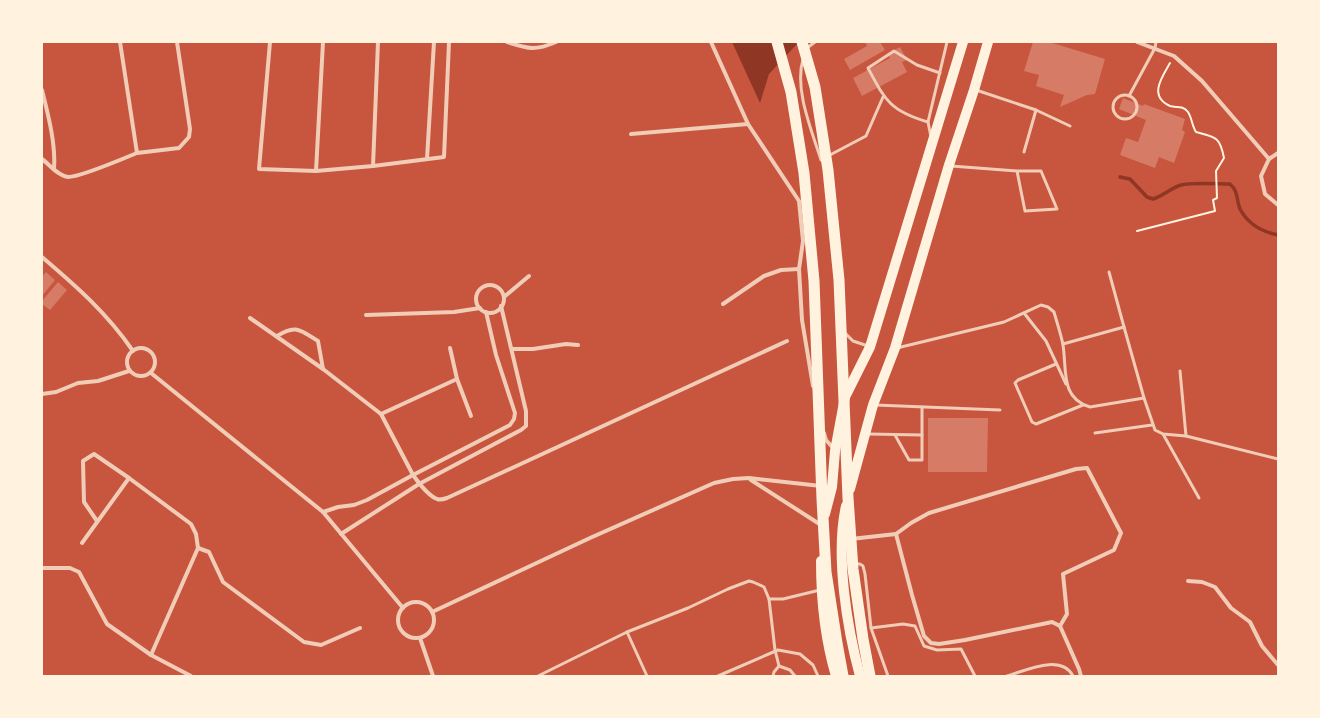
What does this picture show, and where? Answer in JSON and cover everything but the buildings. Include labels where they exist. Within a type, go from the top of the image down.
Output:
[{"type":"highway","points":[[777,42],[791,92],[804,173],[814,281],[826,572],[837,643],[844,676]]},
{"type":"highway","points":[[802,42],[815,87],[828,170],[839,280],[852,569],[870,676]]},
{"type":"highway","points":[[860,676],[849,626],[841,539],[852,476],[873,405],[895,348],[949,165],[988,42]]},
{"type":"highway","points":[[836,676],[825,622],[821,590],[821,556],[823,526],[826,507],[832,487],[835,451],[844,397],[870,347],[933,144],[962,43]]},
{"type":"street","points":[[120,42],[137,153]]},
{"type":"street","points":[[42,159],[63,176],[68,177],[137,153],[179,148],[189,137],[190,129],[177,42]]},
{"type":"street","points":[[270,42],[259,168],[316,171],[373,166],[444,157],[449,42]]},
{"type":"street","points":[[316,171],[323,42]]},
{"type":"street","points":[[373,166],[378,42]]},
{"type":"street","points":[[427,159],[434,42]]},
{"type":"street","points":[[508,42],[520,46],[541,48],[556,42]]},
{"type":"street","points":[[711,42],[748,124],[798,201],[803,241],[799,269],[802,320],[809,367],[822,429],[826,440],[835,451]]},
{"type":"street","points":[[1137,42],[1174,56],[1202,81],[1269,159]]},
{"type":"street","points":[[42,90],[55,159],[54,168]]},
{"type":"street","points":[[631,134],[748,124]]},
{"type":"street","points":[[1278,153],[1269,159],[1261,176],[1265,194],[1278,205]]},
{"type":"street","points":[[42,257],[82,291],[119,331],[133,351]]},
{"type":"street","points":[[723,304],[764,276],[781,270],[799,269]]},
{"type":"street","points":[[504,297],[501,290],[494,285],[490,285],[483,287],[477,293],[476,300],[480,308],[486,312],[495,312],[501,306],[504,297],[529,276]]},
{"type":"street","points":[[341,534],[419,484],[526,426],[526,411],[501,306]]},
{"type":"street","points":[[366,315],[454,312],[480,308]]},
{"type":"street","points":[[323,512],[338,507],[354,505],[367,500],[412,475],[510,425],[514,419],[515,413],[496,355],[486,312]]},
{"type":"street","points":[[250,318],[323,369],[381,414],[412,475],[434,498],[440,499],[447,498],[787,342]]},
{"type":"street","points":[[277,336],[286,330],[298,329],[318,341],[323,369]]},
{"type":"street","points":[[512,349],[533,349],[566,344],[578,345]]},
{"type":"street","points":[[143,348],[152,353],[156,364],[151,373],[142,377],[135,376],[129,370],[127,360],[133,351],[143,348]]},
{"type":"street","points":[[450,348],[457,379],[471,416]]},
{"type":"street","points":[[42,394],[56,392],[78,383],[98,380],[129,370]]},
{"type":"street","points":[[151,373],[323,512],[403,608]]},
{"type":"street","points":[[381,414],[457,379]]},
{"type":"street","points":[[97,521],[84,502],[83,460],[94,454],[191,524],[196,534],[198,548],[151,655]]},
{"type":"street","points":[[841,539],[896,535],[911,523],[928,513],[1076,469],[1086,468],[1089,471],[1121,534],[1114,550],[1063,574],[1067,614],[1060,626]]},
{"type":"street","points":[[82,543],[129,478]]},
{"type":"street","points":[[749,478],[823,526]]},
{"type":"street","points":[[432,612],[590,538],[714,483],[733,479],[749,478],[832,487]]},
{"type":"street","points":[[896,535],[924,636],[931,643],[939,644],[965,640],[1052,622],[1060,626],[1080,669],[1081,676]]},
{"type":"street","points":[[198,548],[210,552],[223,582],[304,642],[321,645],[360,628]]},
{"type":"street","points":[[42,568],[70,568],[79,572],[107,624],[151,655],[191,676]]},
{"type":"street","points":[[1188,581],[1202,582],[1215,587],[1231,608],[1250,622],[1262,646],[1278,665]]},
{"type":"street","points":[[419,602],[427,605],[434,617],[432,628],[429,632],[420,638],[407,636],[402,631],[398,619],[399,613],[403,608],[410,603],[419,602]]},
{"type":"street","points":[[420,638],[433,676]]},
{"type":"lane","points":[[815,42],[806,49],[800,69],[803,101],[825,171],[832,229],[834,273]]},
{"type":"lane","points":[[933,144],[928,122],[947,42]]},
{"type":"lane","points":[[1129,96],[1156,42]]},
{"type":"lane","points":[[928,122],[898,110],[883,96],[868,68],[894,51],[917,65],[940,73]]},
{"type":"lane","points":[[974,90],[1036,110],[1070,126]]},
{"type":"lane","points":[[1122,95],[1129,96],[1134,100],[1137,106],[1136,113],[1131,118],[1124,119],[1118,117],[1114,111],[1113,105],[1116,99],[1122,95]]},
{"type":"lane","points":[[821,159],[866,136],[883,96]]},
{"type":"lane","points":[[1024,152],[1036,110]]},
{"type":"lane","points":[[949,165],[1017,171],[1041,171],[1058,209],[1025,211],[1017,171]]},
{"type":"lane","points":[[1109,272],[1144,398],[1152,425],[1155,430],[1163,434],[1186,436],[1278,459]]},
{"type":"lane","points":[[895,348],[1004,322],[1040,305],[1052,309],[1054,312],[1063,344],[1068,388]]},
{"type":"lane","points":[[1024,313],[1046,342],[1071,395],[1083,405],[1090,407],[1144,398]]},
{"type":"lane","points":[[836,316],[840,329],[853,341],[870,347]]},
{"type":"lane","points":[[1063,344],[1124,327]]},
{"type":"lane","points":[[1056,364],[1018,380],[1015,383],[1032,422],[1036,424],[1083,405]]},
{"type":"lane","points":[[1180,371],[1186,436]]},
{"type":"lane","points":[[873,405],[1000,410]]},
{"type":"lane","points":[[895,435],[909,460],[922,460],[922,407]]},
{"type":"lane","points":[[1095,433],[1152,425]]},
{"type":"lane","points":[[865,434],[922,435]]},
{"type":"lane","points":[[1163,434],[1199,498]]},
{"type":"lane","points":[[851,576],[857,564],[862,565],[865,574],[871,628],[888,676]]},
{"type":"lane","points":[[538,676],[627,632],[688,608],[749,581],[764,587],[769,599],[775,650],[779,666]]},
{"type":"lane","points":[[769,599],[783,599],[821,590]]},
{"type":"lane","points":[[871,628],[903,624],[915,626],[924,646],[937,650],[962,649],[975,676]]},
{"type":"lane","points":[[627,632],[647,676]]},
{"type":"lane","points":[[718,676],[775,650],[800,654],[813,666],[818,676]]},
{"type":"lane","points":[[1007,676],[1045,665],[1056,664],[1063,666],[1073,676]]},
{"type":"lane","points":[[773,676],[774,672],[779,666]]},
{"type":"lane","points":[[779,666],[790,670],[794,676]]},
{"type":"path","points":[[1137,231],[1215,211],[1213,200],[1217,198],[1216,171],[1224,158],[1222,145],[1213,136],[1196,132],[1187,111],[1181,107],[1171,106],[1162,100],[1158,92],[1158,83],[1174,56]]},
{"type":"shaded area","points":[[732,42],[801,42],[796,45],[769,74],[760,103]]},
{"type":"waterway","points":[[1120,177],[1130,179],[1147,197],[1153,199],[1177,186],[1185,184],[1230,184],[1235,190],[1240,209],[1247,219],[1261,229],[1278,235]]}]
